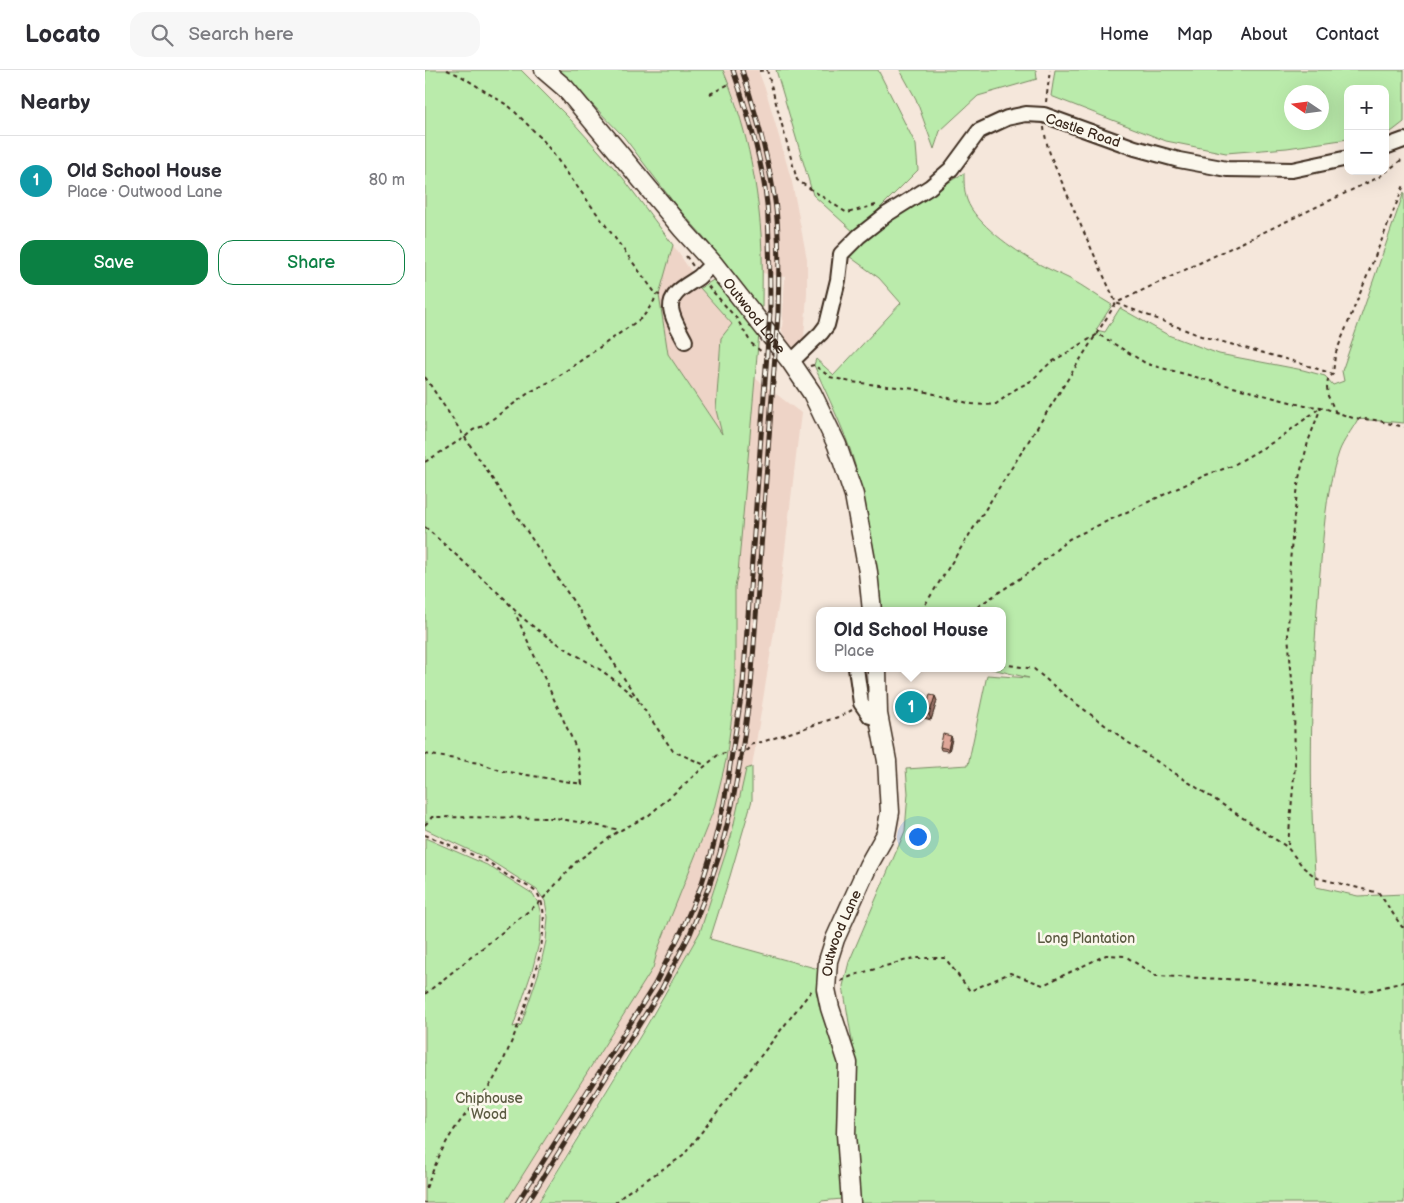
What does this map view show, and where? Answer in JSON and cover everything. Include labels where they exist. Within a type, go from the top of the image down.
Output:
[{"type":"main road","name":"Outwood Lane","points":[[544,70],[565,88],[683,230],[713,263],[793,365],[812,393],[826,420],[844,463],[854,495],[868,572],[870,607]]},
{"type":"main road","name":"Outwood Lane","points":[[851,1203],[846,1134],[848,1063],[829,1008],[826,980],[835,939],[868,866],[886,834],[891,812],[887,761],[878,714],[877,672]]},
{"type":"street","name":"Castle Road","points":[[793,365],[827,325],[838,280],[841,254],[887,214],[930,187],[951,170],[979,131],[1007,118],[1026,114],[1044,115],[1135,148],[1227,170],[1293,170],[1344,159]]},
{"type":"street","points":[[1389,146],[1404,140]]},
{"type":"street","points":[[685,341],[672,314],[672,299],[677,292],[713,263]]},
{"type":"street","points":[[857,672],[861,703],[870,716],[878,714]]},
{"type":"path","points":[[447,70],[461,76],[510,107],[543,140],[656,294],[672,299]]},
{"type":"path","points":[[759,71],[766,70],[797,180],[847,213],[885,203]]},
{"type":"path","points":[[1050,70],[1044,115],[1045,139],[1077,217],[1116,302],[1201,336],[1293,360],[1333,374]]},
{"type":"path","points":[[710,94],[729,84]]},
{"type":"path","points":[[924,607],[1116,302],[1379,177],[1404,158]]},
{"type":"path","points":[[1336,413],[1328,396],[1329,379],[1333,374],[1335,355],[1404,185]]},
{"type":"path","points":[[425,462],[473,430],[483,426],[531,392],[553,380],[643,317],[654,301],[656,294]]},
{"type":"path","points":[[793,365],[814,365],[830,376],[851,382],[915,389],[972,404],[996,404],[1016,389],[1031,381],[1050,363],[1097,334]]},
{"type":"path","points":[[1097,334],[1147,364],[1305,406],[1321,407],[1353,418],[1375,420],[1404,427]]},
{"type":"path","points":[[425,377],[673,751],[705,766]]},
{"type":"path","points":[[977,607],[1031,571],[1069,538],[1206,475],[1232,466],[1280,438],[1321,407]]},
{"type":"path","points":[[1287,847],[1295,765],[1294,702],[1288,635],[1293,516],[1299,478],[1308,442],[1321,407]]},
{"type":"path","points":[[425,527],[505,599],[515,611],[549,638],[604,672],[639,701]]},
{"type":"path","points":[[425,754],[479,763],[503,771],[582,784],[577,750],[515,611]]},
{"type":"path","points":[[1006,665],[1034,669],[1066,696],[1129,743],[1287,847],[1304,868],[1317,878],[1379,893],[1402,927],[1404,927]]},
{"type":"path","points":[[425,994],[541,900],[576,862],[621,830],[648,816],[719,754],[747,750],[753,743],[762,742],[841,716],[861,703]]},
{"type":"path","points":[[425,825],[432,817],[536,817],[556,818],[621,830]]},
{"type":"path","points":[[425,835],[486,861],[535,892],[541,900],[545,918],[543,940],[535,972],[516,1028],[494,1079],[458,1124],[440,1154],[425,1191]]},
{"type":"path","points":[[615,1203],[626,1192],[683,1156],[826,980],[854,975],[914,958],[945,958],[971,991],[1010,973],[1043,985],[1106,956],[1125,956],[1156,976],[1247,980],[1352,992],[1404,982]]},
{"type":"shaded area","points":[[723,70],[758,70],[766,91],[792,182],[807,259],[807,293],[804,338],[791,349],[782,331],[785,277],[762,273],[761,234],[736,101]]},
{"type":"shaded area","points":[[673,245],[699,283],[700,288],[732,324],[723,436],[668,354],[659,295]]},
{"type":"shaded area","points":[[755,378],[801,413],[779,601],[752,767],[731,837],[700,932],[537,1203],[505,1203],[653,968],[658,949],[714,809],[726,760],[735,693],[735,587]]},
{"type":"green space","name":"Chiphouse Wood","points":[[425,70],[521,70],[571,120],[623,178],[673,245],[659,295],[668,354],[722,434],[716,410],[721,338],[732,324],[700,288],[715,279],[759,333],[738,573],[735,587],[735,693],[726,760],[714,809],[658,949],[653,968],[505,1203],[425,1203],[425,838],[487,865],[533,894],[538,903],[541,915],[540,939],[532,971],[513,1027],[521,1025],[539,972],[546,941],[548,917],[545,901],[537,890],[486,858],[425,829]]},
{"type":"green space","points":[[559,70],[723,70],[744,130],[753,171],[762,243],[762,310],[703,236],[677,207],[624,137]]},
{"type":"green space","points":[[776,70],[878,70],[916,145],[918,170],[855,233],[813,195]]},
{"type":"green space","points":[[900,70],[1036,70],[1037,79],[978,96],[940,131],[934,149],[916,99]]},
{"type":"green space","points":[[1055,70],[1404,70],[1404,122],[1391,132],[1389,132],[1389,85],[1344,85],[1344,140],[1287,148],[1226,153],[1166,141],[1051,96]]},
{"type":"green space","name":"Long Plantation","points":[[964,173],[967,200],[971,209],[986,227],[1026,257],[1075,282],[1112,305],[1096,330],[1105,332],[1120,308],[1168,335],[1219,354],[1303,370],[1325,376],[1333,385],[1344,381],[1342,371],[1404,192],[1404,423],[1358,419],[1341,448],[1334,467],[1325,517],[1319,583],[1312,697],[1311,773],[1316,887],[1358,896],[1404,894],[1404,1203],[858,1203],[854,1135],[856,1065],[843,986],[849,962],[905,831],[908,793],[906,769],[968,765],[987,675],[1029,678],[1004,672],[1006,672],[1006,607],[882,607],[877,570],[862,489],[842,428],[814,365],[816,359],[834,375],[901,303],[879,278],[846,254],[882,222]]},
{"type":"green space","points":[[752,767],[752,800],[710,939],[822,970],[838,1055],[842,1199],[821,1201],[819,1203],[538,1203],[647,1025],[700,932],[731,837],[746,769]]},
{"type":"building","points":[[930,695],[935,696],[929,715],[901,707],[904,698],[927,705]]},
{"type":"building","points":[[943,734],[951,736],[948,749],[940,747]]},
{"type":"railway","points":[[517,1203],[655,984],[701,886],[724,803],[743,685],[770,312],[769,231],[765,187],[754,136],[733,70]]},
{"type":"railway","points":[[527,1203],[662,988],[690,934],[720,853],[732,805],[751,686],[779,285],[778,229],[775,201],[761,135],[742,70]]},
{"type":"place","name":"Old School House","points":[[911,707]]}]
